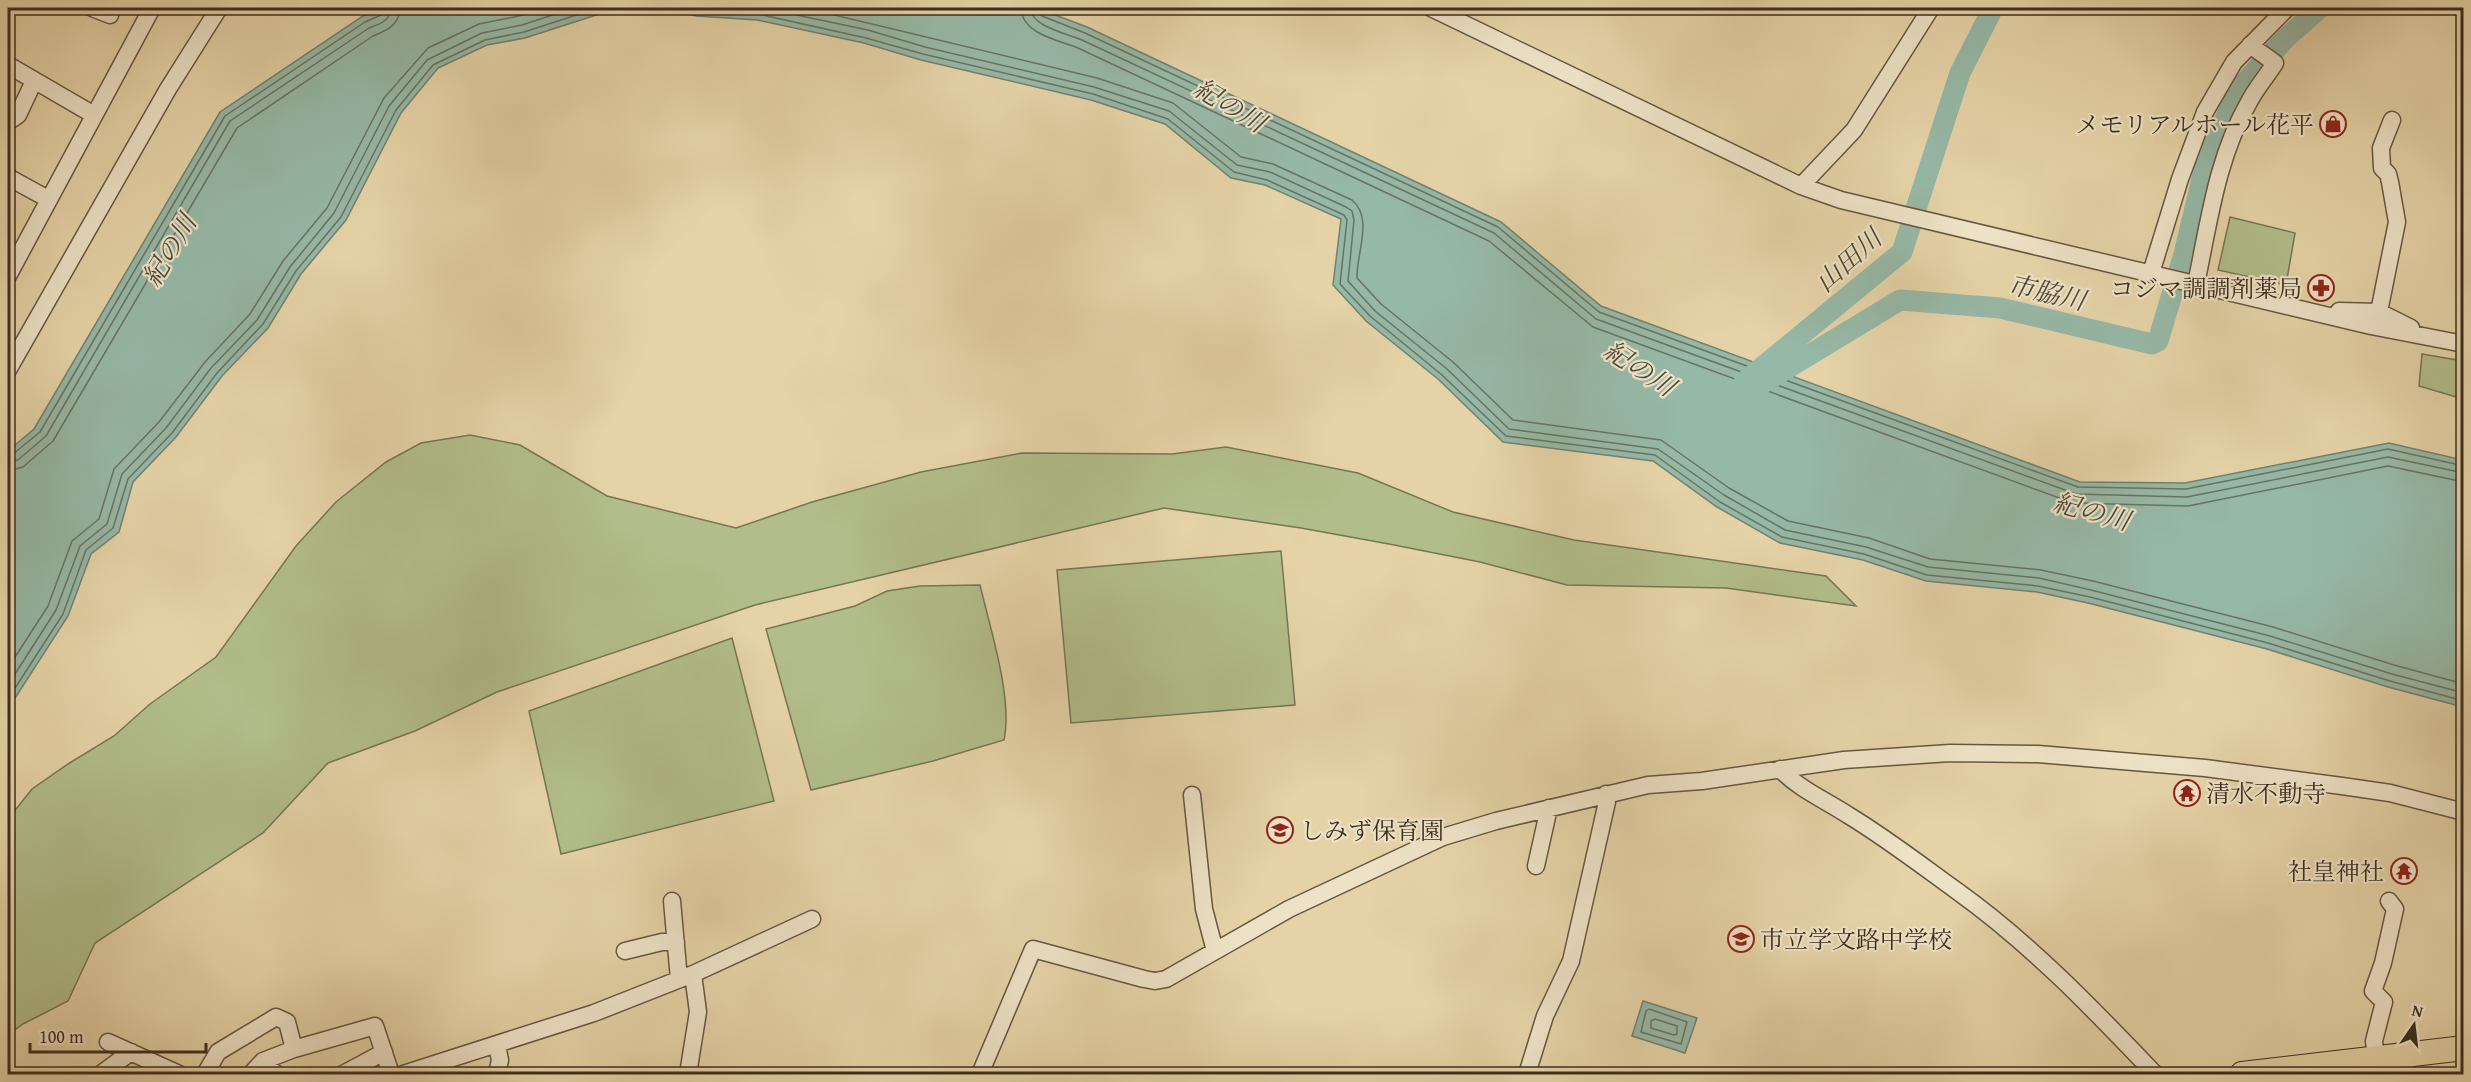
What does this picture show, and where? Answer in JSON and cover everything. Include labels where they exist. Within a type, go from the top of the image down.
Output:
[{"type":"highway","points":[[2242,1074],[2376,1059],[2404,1065],[2463,1048]]},
{"type":"street","points":[[92,8],[110,15]]},
{"type":"street","points":[[8,276],[152,8]]},
{"type":"street","points":[[8,370],[214,14],[226,8]]},
{"type":"street","points":[[1431,8],[1801,186],[1841,200],[2307,311],[2463,344]]},
{"type":"street","points":[[1801,186],[1854,130],[1931,8]]},
{"type":"street","points":[[2151,273],[2180,179],[2205,112],[2234,62],[2287,8]]},
{"type":"street","points":[[2196,284],[2216,185],[2227,151],[2249,101],[2275,63],[2250,45]]},
{"type":"street","points":[[8,65],[94,115]]},
{"type":"street","points":[[8,122],[18,116],[34,81]]},
{"type":"street","points":[[2379,312],[2397,222],[2388,174],[2382,168],[2381,148],[2392,120]]},
{"type":"street","points":[[8,177],[48,199]]},
{"type":"street","points":[[2307,311],[2379,312],[2431,338]]},
{"type":"street","points":[[980,1074],[1033,949],[1155,981],[1166,979],[1289,909],[1443,837],[1549,808],[1648,785],[1702,781],[1844,760],[1950,753],[2038,754],[2205,768],[2342,786],[2390,793],[2463,812]]},
{"type":"street","points":[[1780,770],[1790,780],[1850,815],[1960,893],[2020,940],[2072,988],[2155,1074]]},
{"type":"street","points":[[1527,1074],[1545,1016],[1571,962],[1594,867],[1607,802],[1606,794]]},
{"type":"street","points":[[1192,795],[1204,909],[1215,951]]},
{"type":"street","points":[[1536,866],[1549,808]]},
{"type":"street","points":[[672,901],[676,942],[698,1012],[688,1074]]},
{"type":"street","points":[[2376,1059],[2374,1041],[2384,1002],[2373,991],[2392,928],[2395,909],[2389,901]]},
{"type":"street","points":[[403,1074],[497,1046],[594,1013],[686,976],[812,919]]},
{"type":"street","points":[[626,951],[662,942],[676,942]]},
{"type":"street","points":[[205,1074],[218,1052],[276,1017],[287,1022],[294,1049]]},
{"type":"street","points":[[251,1074],[263,1061],[294,1049],[375,1026],[391,1074]]},
{"type":"street","points":[[108,1042],[131,1052],[155,1070],[179,1074]]},
{"type":"street","points":[[497,1046],[500,1060],[497,1074]]},
{"type":"street","points":[[100,1074],[131,1052]]},
{"type":"street","points":[[343,1074],[384,1052]]},
{"type":"street","points":[[263,1061],[276,1074]]},
{"type":"green space","points":[[2230,217],[2295,233],[2286,285],[2218,270]]},
{"type":"green space","points":[[2422,354],[2463,361],[2463,399],[2419,386]]},
{"type":"green space","points":[[470,435],[520,445],[607,496],[736,528],[812,502],[921,472],[1022,453],[1172,454],[1226,447],[1358,473],[1453,512],[1574,540],[1826,576],[1856,606],[1726,588],[1567,585],[1480,562],[1389,544],[1301,528],[1164,508],[755,605],[497,692],[415,731],[328,763],[263,833],[95,943],[68,1001],[23,1024],[8,1035],[8,819],[32,789],[114,736],[150,704],[216,657],[296,546],[336,502],[386,462],[421,443]]},
{"type":"green space","points":[[1281,551],[1295,705],[1071,723],[1057,570]]},
{"type":"green space","points":[[980,585],[1003,684],[1006,723],[1004,740],[933,761],[811,790],[766,629],[855,606],[887,591],[920,586]]},
{"type":"green space","points":[[732,638],[774,801],[561,854],[529,711]]},
{"type":"water","name":"紀の川","points":[[384,8],[618,8],[525,38],[487,45],[438,68],[401,113],[346,220],[301,274],[268,328],[222,376],[176,437],[133,482],[119,532],[91,554],[68,616],[8,709],[8,451],[34,429],[220,112],[363,16]]},
{"type":"water","name":"紀の川","points":[[660,8],[1037,8],[1087,27],[1501,222],[1601,306],[2080,482],[2185,483],[2389,443],[2463,460],[2463,707],[2388,687],[2267,649],[2088,603],[2037,592],[1926,581],[1863,560],[1780,543],[1717,507],[1653,461],[1503,442],[1438,379],[1366,321],[1333,285],[1341,219],[1265,185],[1231,178],[1165,124],[1091,100],[921,60],[864,43],[757,20],[696,16]]},
{"type":"water","points":[[1643,1001],[1697,1018],[1685,1053],[1632,1036]]},
{"type":"waterway","name":"山田川","points":[[1744,382],[1902,252],[1960,73],[1993,8]]},
{"type":"waterway","name":"市脇川","points":[[1758,386],[1900,300],[2000,308],[2152,344],[2158,341],[2184,254],[2205,166],[2230,108],[2243,85],[2257,69],[2286,38],[2320,8]]},
{"type":"place","name":"メモリアルホール花平","points":[[2333,124]]},
{"type":"place","name":"コジマ調調剤薬局","points":[[2321,288]]},
{"type":"place","name":"清水不動寺","points":[[2187,793]]},
{"type":"place","name":"しみず保育園","points":[[1280,830]]},
{"type":"place","name":"社皇神社","points":[[2404,871]]},
{"type":"place","name":"市立学文路中学校","points":[[1741,939]]}]
